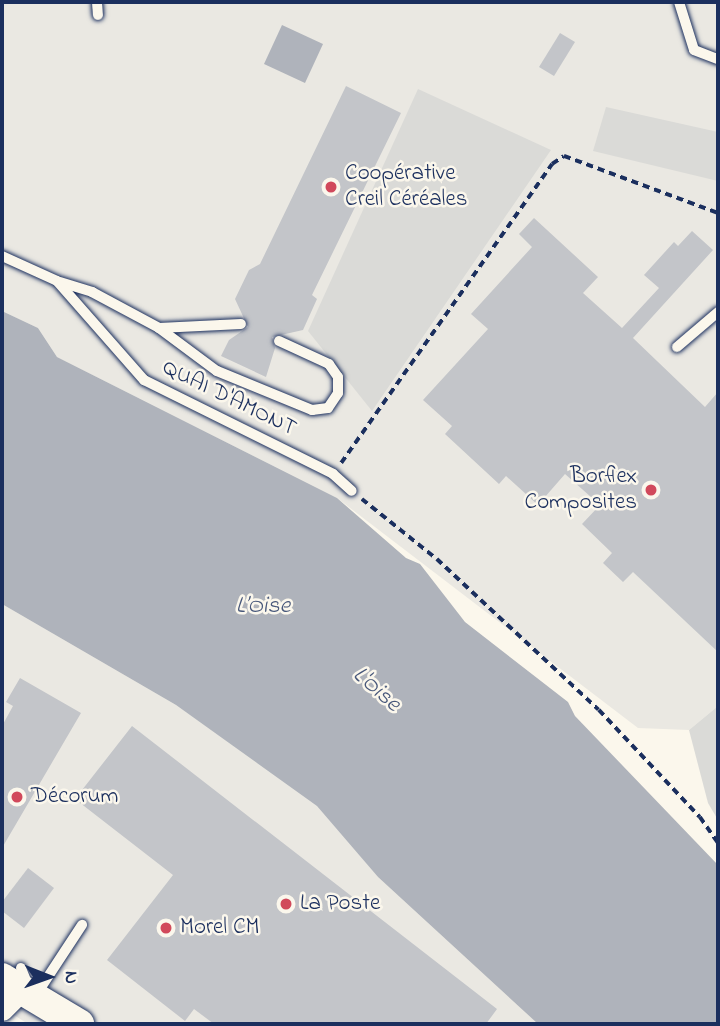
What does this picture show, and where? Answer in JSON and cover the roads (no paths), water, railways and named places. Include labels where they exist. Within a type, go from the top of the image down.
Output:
[{"type":"main road","points":[[21,996],[79,1024]]},
{"type":"lane","points":[[97,2],[99,15]]},
{"type":"lane","points":[[679,2],[694,50],[718,59]]},
{"type":"lane","name":"QUAI D'AMONT","points":[[2,256],[57,281],[144,380],[333,474],[352,491]]},
{"type":"lane","points":[[57,281],[92,292],[159,328],[217,371],[312,410],[327,408],[338,393],[338,377],[329,364],[279,341]]},
{"type":"lane","points":[[677,347],[718,312]]},
{"type":"lane","points":[[159,328],[241,324]]},
{"type":"lane","points":[[21,996],[82,925]]},
{"type":"water","points":[[282,25],[323,44],[305,83],[264,64]]},
{"type":"water","name":"L’Oise","points":[[2,311],[38,328],[57,357],[337,498],[406,558],[420,564],[465,622],[568,702],[575,716],[718,865],[718,1024],[538,1024],[378,877],[317,806],[176,705],[2,604]]},
{"type":"place","name":"Coopérative Creil Céréales","points":[[331,187]]},
{"type":"place","name":"Borflex Composites","points":[[651,490]]},
{"type":"place","name":"Décorum","points":[[17,797]]},
{"type":"place","name":"La Poste","points":[[286,904]]},
{"type":"place","name":"Morel CM","points":[[166,928]]},
{"type":"water label","name":"L'Oise","points":[[376,690]]}]
